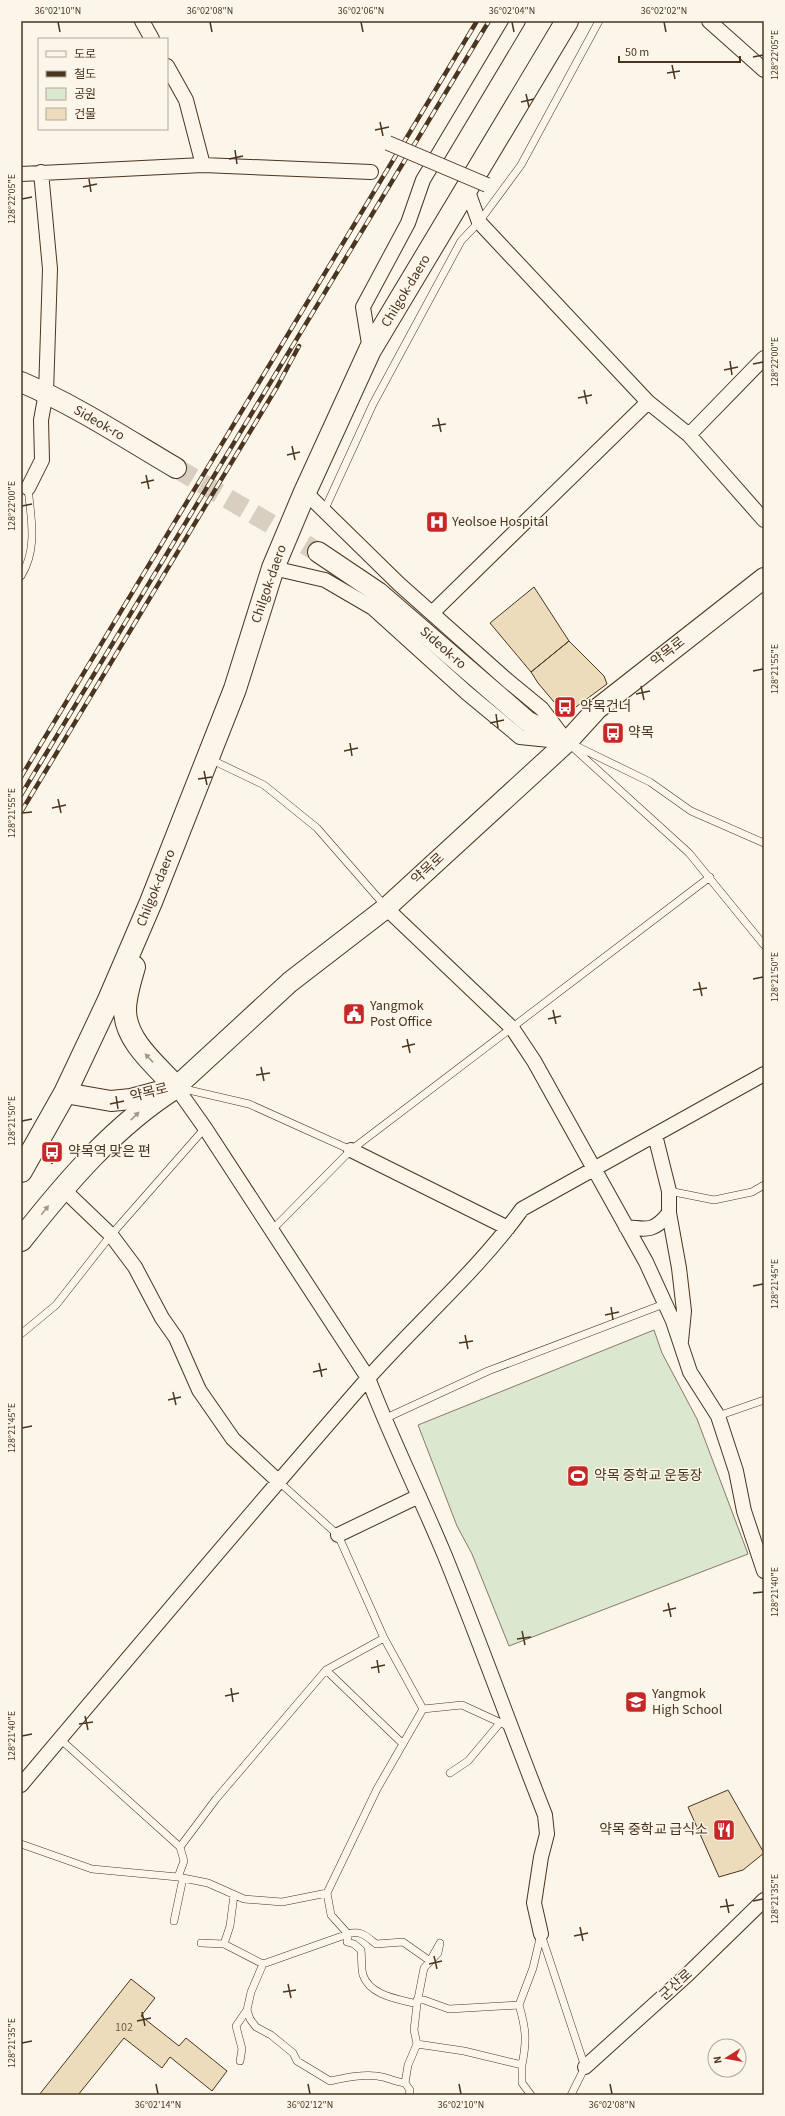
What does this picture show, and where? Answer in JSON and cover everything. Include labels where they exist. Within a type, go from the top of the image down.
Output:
[{"type":"main road","name":"Chilgok-daero","points":[[21,1171],[65,1093],[108,1002],[151,902],[235,689],[273,568],[305,492],[370,350],[477,187],[567,21]]},
{"type":"main road","points":[[21,1240],[62,1188],[98,1150],[147,1105],[176,1087],[143,1052],[130,1031],[125,1011],[129,984],[151,902]]},
{"type":"street","points":[[142,21],[151,38]]},
{"type":"street","points":[[370,350],[363,307],[408,223],[423,180],[518,21]]},
{"type":"street","points":[[709,21],[764,70]]},
{"type":"street","points":[[168,68],[186,100],[203,165]]},
{"type":"street","points":[[388,143],[477,187],[480,222],[648,402],[689,435],[764,520]]},
{"type":"street","points":[[21,174],[203,165],[371,172]]},
{"type":"street","points":[[28,488],[42,460],[41,420],[46,393],[50,269],[41,172]]},
{"type":"street","points":[[689,435],[764,358]]},
{"type":"street","name":"Sideok-ro","points":[[21,382],[46,393],[176,468]]},
{"type":"street","points":[[432,613],[648,402]]},
{"type":"street","points":[[305,492],[399,584],[508,681],[542,709],[567,742]]},
{"type":"street","name":"Sideok-ro","points":[[318,552],[379,592],[527,721],[567,742]]},
{"type":"street","points":[[273,568],[325,580],[373,608],[466,692],[520,737],[567,742]]},
{"type":"street","name":"약목로","points":[[65,1093],[111,1101],[131,1099],[176,1087],[290,982],[386,908],[567,742],[597,709],[614,694],[764,578]]},
{"type":"street","points":[[386,908],[512,1028],[534,1061],[646,1262],[673,1321],[690,1372],[718,1416],[736,1471],[744,1511],[764,1571]]},
{"type":"street","points":[[21,1785],[278,1481],[368,1378],[437,1306],[508,1228],[522,1208],[764,1074]]},
{"type":"street","points":[[176,1087],[205,1128],[368,1378],[384,1419],[419,1496],[466,1610],[505,1725],[545,1815],[547,1834],[540,1857],[534,1903],[541,1934]]},
{"type":"street","points":[[655,1135],[669,1191],[669,1213],[679,1268],[684,1312],[680,1345]]},
{"type":"street","points":[[352,1150],[508,1228]]},
{"type":"street","points":[[62,1188],[111,1235],[135,1268],[162,1318],[176,1338],[204,1396],[233,1439],[278,1481]]},
{"type":"street","points":[[626,1227],[646,1230],[660,1225],[669,1213]]},
{"type":"street","points":[[338,1535],[419,1496]]},
{"type":"street","name":"군산로","points":[[585,2067],[687,1975],[764,1900]]},
{"type":"lane","points":[[324,511],[384,384],[461,241],[480,222],[521,165],[599,21]]},
{"type":"lane","points":[[21,576],[26,569],[34,536],[28,488]]},
{"type":"lane","points":[[567,742],[650,782],[691,811],[764,843]]},
{"type":"lane","points":[[567,742],[689,853],[764,945]]},
{"type":"lane","points":[[208,758],[264,785],[317,828],[386,908]]},
{"type":"lane","points":[[272,1230],[352,1150],[710,877]]},
{"type":"lane","points":[[176,1087],[249,1104],[352,1150]]},
{"type":"lane","points":[[21,1334],[56,1305],[111,1235],[205,1128]]},
{"type":"lane","points":[[669,1191],[714,1200],[752,1192],[764,1185]]},
{"type":"lane","points":[[384,1419],[494,1368],[664,1304]]},
{"type":"lane","points":[[718,1416],[764,1400]]},
{"type":"lane","points":[[278,1481],[338,1535],[384,1638],[423,1709]]},
{"type":"lane","points":[[180,1847],[216,1799],[326,1670],[384,1638]]},
{"type":"lane","points":[[326,1670],[403,1744]]},
{"type":"lane","points":[[423,1709],[462,1705],[505,1725],[468,1761],[450,1773]]},
{"type":"lane","points":[[423,1709],[377,1789],[326,1893],[331,1915],[348,1934],[347,1942],[354,1944],[361,1950],[363,1974],[375,1990],[388,1996],[417,2002],[424,2000],[449,2009],[519,2005]]},
{"type":"lane","points":[[60,1739],[180,1847],[184,1861],[174,1921]]},
{"type":"lane","points":[[21,1844],[92,1869],[181,1878],[208,1883],[234,1896],[244,1898],[282,1902],[326,1893]]},
{"type":"lane","points":[[224,1944],[230,1926],[234,1896]]},
{"type":"lane","points":[[201,1943],[224,1944],[263,1964],[356,1931],[362,1933],[376,1944],[403,1942],[430,1961],[440,1942],[438,1953],[424,1968],[417,2002],[414,2030],[417,2044],[408,2065],[405,2083]]},
{"type":"lane","points":[[531,2095],[522,2083],[522,2065],[526,2043],[524,2025],[519,2005],[533,1968],[541,1934]]},
{"type":"lane","points":[[541,1934],[585,2067],[571,2095]]},
{"type":"lane","points":[[240,2061],[242,2049],[236,2026],[247,2010],[251,1992],[263,1964]]},
{"type":"lane","points":[[247,2010],[250,2019],[256,2027],[293,2053],[297,2061],[323,2078],[330,2081],[364,2075],[379,2076],[405,2083],[410,2090],[409,2095]]},
{"type":"lane","points":[[417,2044],[464,2051],[522,2065]]},
{"type":"green space","name":"약목 중학교 운동장","points":[[654,1330],[662,1353],[697,1419],[748,1554],[509,1646],[472,1554],[457,1526],[418,1425]]},
{"type":"building","points":[[534,587],[569,641],[531,672],[490,623]]},
{"type":"building","points":[[569,641],[604,676],[607,684],[565,715],[538,683],[531,672]]},
{"type":"building","name":"약목역 맞은 편","points":[[54,1141],[60,1148],[52,1164],[44,1157]]},
{"type":"building","name":"약목 중학교 급식소","points":[[728,1790],[764,1853],[743,1870],[719,1877],[688,1807]]},
{"type":"building","points":[[131,1979],[155,1998],[141,2016],[179,2046],[186,2038],[227,2071],[212,2091],[170,2057],[162,2068],[124,2038],[78,2095],[39,2095]]},
{"type":"tunnel","points":[[176,468],[318,552]]},
{"type":"railway","points":[[21,777],[477,21]]},
{"type":"railway","points":[[21,795],[489,21]]},
{"type":"railway","points":[[21,812],[277,387],[299,346]]},
{"type":"place","name":"Yeolsoe Hospital","points":[[437,522]]},
{"type":"place","name":"약목건너","points":[[565,707]]},
{"type":"place","name":"약목","points":[[613,733]]},
{"type":"place","name":"Yangmok Post Office","points":[[354,1014]]},
{"type":"place","name":"약목역 맞은 편","points":[[52,1152]]},
{"type":"place","name":"약목 중학교 운동장","points":[[578,1476]]},
{"type":"place","name":"Yangmok High School","points":[[636,1702]]},
{"type":"place","name":"약목 중학교 급식소","points":[[724,1830]]}]
